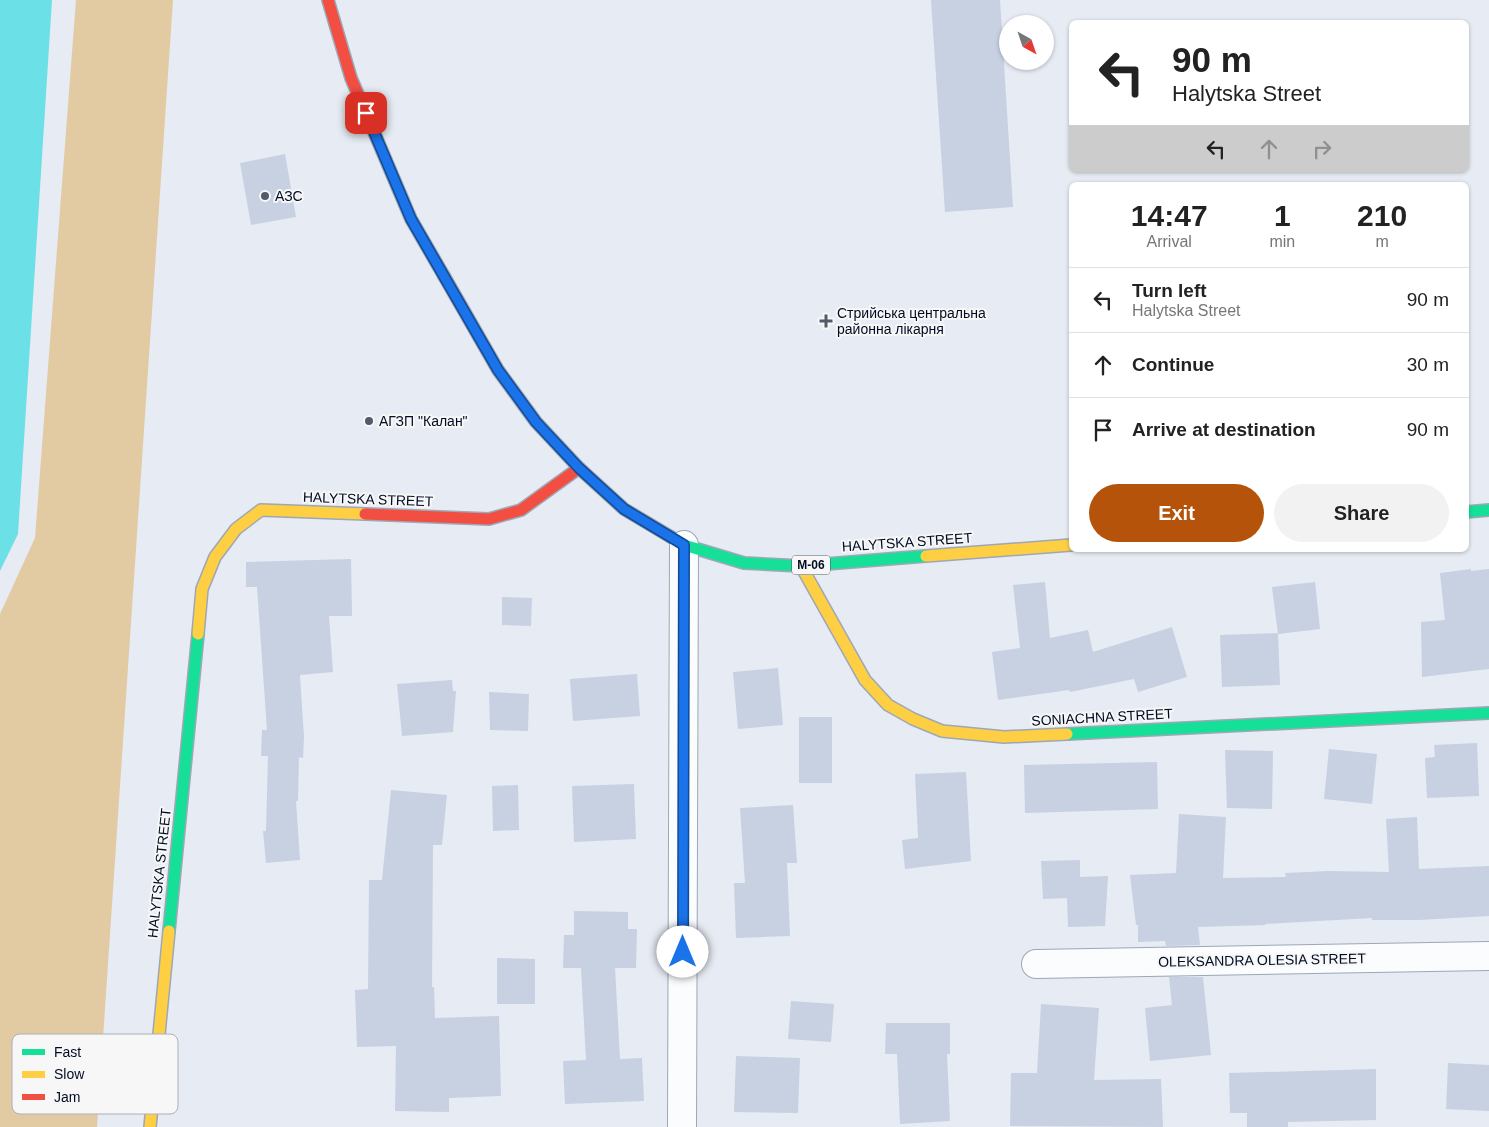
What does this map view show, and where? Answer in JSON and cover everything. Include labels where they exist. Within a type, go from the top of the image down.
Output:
[{"type":"main road","name":"М-06","points":[[328,0],[351,78],[411,219],[498,370],[536,422],[579,468]]},
{"type":"main road","name":"HALYTSKA STREET","points":[[159,1034],[202,589],[215,557],[236,529],[262,510],[489,519],[521,510],[579,468],[624,509],[684,545],[744,564],[801,566],[1069,545]]},
{"type":"main road","points":[[1469,512],[1489,510]]},
{"type":"main road","name":"SONIACHNA STREET","points":[[801,566],[865,680],[888,705],[913,719],[942,731],[1004,737],[1489,712]]},
{"type":"main road","name":"HALYTSKA STREET","points":[[150,1127],[151,1114]]},
{"type":"street","points":[[682,1127],[684,545]]},
{"type":"street","name":"OLEKSANDRA OLESIA STREET","points":[[1036,964],[1489,956]]},
{"type":"shaded area","points":[[76,0],[173,0],[103,1034],[12,1034],[12,1114],[98,1114],[97,1127],[0,1127],[0,614],[35,538]]},
{"type":"water","points":[[0,0],[52,0],[18,534],[0,571]]},
{"type":"building","points":[[931,0],[1000,0],[999,70],[1004,70],[1013,207],[945,212]]},
{"type":"building","points":[[285,154],[296,217],[251,225],[240,163]]},
{"type":"building","points":[[351,559],[352,616],[329,616],[333,672],[300,675],[304,737],[303,758],[299,757],[298,801],[296,801],[300,860],[266,863],[263,831],[266,831],[268,756],[261,756],[262,730],[267,730],[257,587],[246,587],[246,562]]},
{"type":"building","points":[[1471,569],[1471,571],[1489,569],[1489,669],[1422,677],[1421,622],[1445,620],[1440,573]]},
{"type":"building","points":[[1045,582],[1050,638],[1088,630],[1093,652],[1172,627],[1187,677],[1138,692],[1134,679],[1070,692],[1069,690],[998,700],[992,652],[1020,648],[1013,585]]},
{"type":"building","points":[[1315,582],[1320,629],[1278,634],[1272,587]]},
{"type":"building","points":[[502,597],[532,598],[531,626],[502,625]]},
{"type":"building","points":[[1278,633],[1280,685],[1222,687],[1220,635]]},
{"type":"building","points":[[778,668],[783,725],[738,729],[733,672]]},
{"type":"building","points":[[637,674],[640,716],[573,721],[570,679]]},
{"type":"building","points":[[452,680],[453,691],[456,691],[453,732],[402,736],[397,684]]},
{"type":"building","points":[[489,692],[529,694],[528,731],[490,730]]},
{"type":"building","points":[[799,717],[832,717],[832,783],[799,783]]},
{"type":"building","points":[[1477,743],[1479,796],[1427,798],[1425,758],[1435,757],[1434,745]]},
{"type":"building","points":[[1329,749],[1377,754],[1372,804],[1324,799]]},
{"type":"building","points":[[1225,750],[1273,751],[1272,809],[1227,808]]},
{"type":"building","points":[[1157,762],[1158,809],[1025,813],[1024,765]]},
{"type":"building","points":[[966,772],[971,861],[905,869],[902,840],[918,838],[915,774]]},
{"type":"building","points":[[634,784],[636,839],[574,842],[572,786]]},
{"type":"building","points":[[518,785],[519,830],[493,831],[492,786]]},
{"type":"building","points":[[391,790],[447,795],[442,845],[433,845],[432,987],[434,987],[435,1018],[499,1016],[501,1096],[449,1098],[449,1112],[395,1111],[396,1046],[357,1047],[355,990],[368,989],[369,880],[382,880]]},
{"type":"building","points":[[793,805],[797,863],[787,863],[790,936],[736,938],[734,883],[745,883],[740,808]]},
{"type":"building","points":[[1179,814],[1226,817],[1223,878],[1286,877],[1285,873],[1329,871],[1389,872],[1386,819],[1417,817],[1419,869],[1489,866],[1489,916],[1419,920],[1372,920],[1372,918],[1266,925],[1198,927],[1200,945],[1166,946],[1165,941],[1138,942],[1138,925],[1136,925],[1130,875],[1176,873]]},
{"type":"building","points":[[1080,860],[1080,877],[1108,876],[1105,926],[1068,927],[1067,898],[1043,899],[1041,861]]},
{"type":"building","points":[[574,911],[628,912],[628,929],[637,929],[636,968],[615,968],[620,1059],[642,1058],[644,1101],[565,1104],[563,1061],[586,1060],[581,968],[563,968],[564,935],[574,935]]},
{"type":"building","points":[[497,958],[535,959],[535,1004],[497,1004]]},
{"type":"building","points":[[1169,977],[1203,977],[1211,1055],[1150,1061],[1145,1008],[1172,1005]]},
{"type":"building","points":[[791,1001],[834,1004],[831,1042],[788,1039]]},
{"type":"building","points":[[1041,1004],[1099,1008],[1094,1080],[1161,1079],[1163,1127],[1010,1126],[1011,1073],[1037,1073]]},
{"type":"building","points":[[886,1023],[950,1023],[950,1054],[947,1054],[950,1121],[900,1124],[897,1054],[885,1054]]},
{"type":"building","points":[[736,1056],[800,1058],[798,1113],[734,1112]]},
{"type":"building","points":[[1448,1063],[1489,1065],[1489,1111],[1446,1109]]},
{"type":"building","points":[[1376,1069],[1376,1120],[1288,1122],[1288,1127],[1247,1127],[1247,1113],[1230,1113],[1229,1073]]},
{"type":"traffic: fast","points":[[1469,512],[1489,510]]},
{"type":"traffic: fast","points":[[671,537],[684,545],[744,563],[801,566],[926,556]]},
{"type":"traffic: fast","points":[[169,931],[198,634]]},
{"type":"traffic: fast","points":[[1067,734],[1489,713]]},
{"type":"traffic: slow","points":[[444,276],[498,370],[536,422],[579,468],[624,509],[671,537]]},
{"type":"traffic: slow","points":[[198,634],[202,589],[215,557],[236,529],[261,510],[365,514]]},
{"type":"traffic: slow","points":[[926,556],[1069,545]]},
{"type":"traffic: slow","points":[[801,566],[865,680],[888,705],[913,719],[942,731],[1004,737],[1067,734]]},
{"type":"traffic: slow","points":[[159,1034],[169,931]]},
{"type":"traffic: slow","points":[[150,1127],[151,1114]]},
{"type":"traffic: jam","points":[[328,0],[351,78],[411,219],[444,276]]},
{"type":"traffic: jam","points":[[365,514],[489,519],[521,510],[579,468]]},
{"type":"place","name":"АЗС","points":[[265,196]]},
{"type":"place","name":"Стрийська центральна районна лікарня","points":[[826,321]]},
{"type":"place","name":"АГЗП \"Калан\"","points":[[369,421]]},
{"type":"route","points":[[366,113],[411,219],[498,370],[536,422],[579,468],[624,509],[684,545],[683,952]]}]
